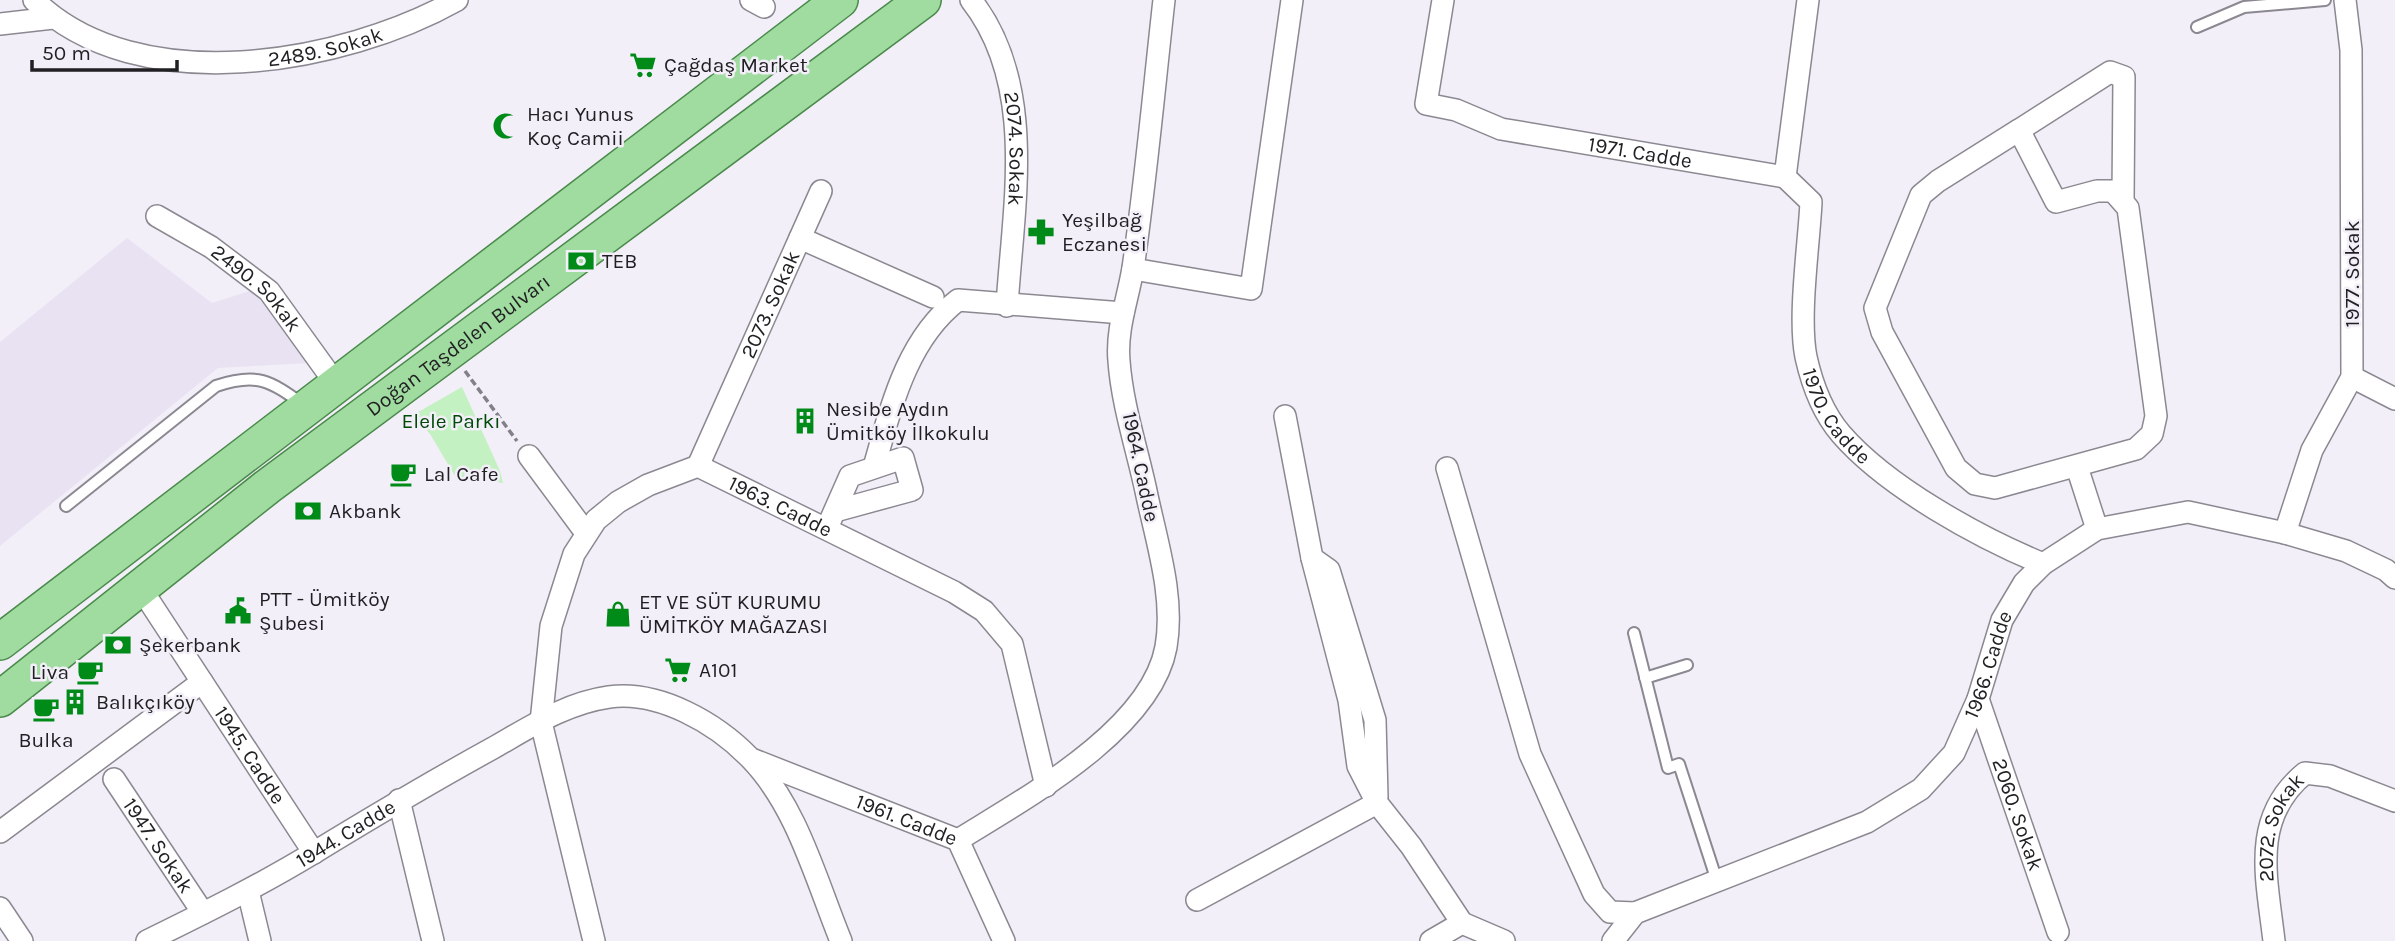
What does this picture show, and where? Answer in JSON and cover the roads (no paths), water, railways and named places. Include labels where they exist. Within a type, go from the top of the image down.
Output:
[{"type":"main road","name":"Doğan Taşdelen Bulvarı","points":[[0,642],[840,0]]},
{"type":"main road","name":"Doğan Taşdelen Bulvarı","points":[[0,699],[267,487],[923,0]]},
{"type":"street","name":"2489. Sokak","points":[[34,0],[53,18],[98,42],[168,60],[275,61],[331,50],[378,35],[457,0]]},
{"type":"street","name":"2074. Sokak","points":[[971,0],[998,48],[1014,111],[1016,143],[1007,306]]},
{"type":"street","name":"1964. Cadde","points":[[958,840],[1046,786],[1089,753],[1129,712],[1160,669],[1166,647],[1168,623],[1164,577],[1119,363],[1123,313],[1133,269],[1164,0]]},
{"type":"street","points":[[1133,269],[1251,289],[1292,0]]},
{"type":"street","name":"1971. Cadde","points":[[1443,0],[1426,104],[1455,110],[1501,129],[1786,177]]},
{"type":"street","points":[[1786,177],[1808,0]]},
{"type":"street","name":"1977. Sokak","points":[[2286,533],[2312,450],[2352,377],[2351,50],[2346,0]]},
{"type":"street","points":[[4,19],[53,18]]},
{"type":"street","points":[[2110,72],[2124,77],[2123,200],[2132,223],[2156,416],[2152,434],[2136,449],[1995,488],[1975,484],[1956,468],[1882,332],[1875,308],[1921,195],[1938,181],[2020,130],[2110,72]]},
{"type":"street","points":[[2020,130],[2056,202],[2097,191],[2113,191],[2123,200]]},
{"type":"street","name":"1970. Cadde","points":[[1786,177],[1811,202],[1806,355],[1818,399],[1841,434],[1890,480],[2004,546],[2043,564]]},
{"type":"street","points":[[800,238],[821,191]]},
{"type":"street","name":"2490. Sokak","points":[[157,216],[222,254],[269,291],[336,384]]},
{"type":"street","name":"2073. Sokak","points":[[698,466],[800,238],[933,297]]},
{"type":"street","points":[[874,467],[894,397],[906,369],[927,333],[958,300],[1007,306],[1123,313]]},
{"type":"street","points":[[2352,377],[2395,399]]},
{"type":"street","points":[[1285,416],[1312,558],[1329,570],[1375,720],[1377,803],[1411,846],[1462,923],[1504,941]]},
{"type":"street","points":[[528,456],[586,533]]},
{"type":"street","points":[[241,457],[267,487]]},
{"type":"street","points":[[903,458],[912,490],[831,519],[850,475],[903,458]]},
{"type":"street","points":[[594,941],[541,722],[551,626],[565,577],[586,533],[618,502],[648,485],[698,466]]},
{"type":"street","name":"1963. Cadde","points":[[698,466],[831,519],[984,611],[1000,626],[1012,644],[1020,668],[1046,786]]},
{"type":"street","points":[[2077,467],[2097,529]]},
{"type":"street","points":[[1447,468],[1530,754],[1594,894],[1610,912],[1635,913]]},
{"type":"street","name":"1966. Cadde","points":[[1635,913],[1867,822],[1921,789],[1954,753],[1978,699],[2002,620],[2024,583],[2043,564],[2097,529],[2189,512],[2286,533],[2346,551],[2386,570],[2395,578]]},
{"type":"street","name":"1945. Cadde","points":[[140,587],[314,853]]},
{"type":"street","points":[[0,832],[202,682]]},
{"type":"street","name":"1944. Cadde","points":[[147,941],[248,891],[399,800],[575,705],[611,697],[648,699],[685,712],[725,734],[752,759]]},
{"type":"street","name":"2060. Sokak","points":[[1978,699],[2058,932]]},
{"type":"street","points":[[752,759],[781,796],[841,941]]},
{"type":"street","name":"1961. Cadde","points":[[752,759],[958,840],[1004,941]]},
{"type":"street","name":"2072. Sokak","points":[[2274,941],[2265,846],[2272,816],[2290,785],[2305,774],[2330,776],[2395,801]]},
{"type":"street","name":"1947. Sokak","points":[[114,779],[203,913]]},
{"type":"street","points":[[399,800],[433,941]]},
{"type":"street","points":[[1197,900],[1377,803]]},
{"type":"street","points":[[248,891],[260,941]]},
{"type":"street","points":[[0,908],[22,941]]},
{"type":"street","points":[[1613,941],[1635,913]]},
{"type":"street","points":[[1431,941],[1462,923]]},
{"type":"lane","points":[[2197,27],[2244,7],[2325,0]]},
{"type":"lane","points":[[66,506],[216,386],[236,379],[270,381],[307,406]]},
{"type":"lane","points":[[1634,633],[1668,768],[1679,764],[1717,881]]},
{"type":"lane","points":[[1645,678],[1687,665]]},
{"type":"place","name":"Çağdaş Market","points":[[643,65]]},
{"type":"place","name":"Hacı Yunus Koç Camii","points":[[506,126]]},
{"type":"place","name":"Yeşilbağ Eczanesi","points":[[1041,232]]},
{"type":"place","name":"TEB","points":[[581,261]]},
{"type":"place","name":"Nesibe Aydın Ümitköy İlkokulu","points":[[805,421]]},
{"type":"place","name":"Lal Cafe","points":[[403,474]]},
{"type":"place","name":"Akbank","points":[[308,511]]},
{"type":"place","name":"PTT - Ümitköy Şubesi","points":[[238,611]]},
{"type":"place","name":"ET VE SÜT KURUMU ÜMİTKÖY MAĞAZASI","points":[[618,614]]},
{"type":"place","name":"Şekerbank","points":[[118,645]]},
{"type":"place","name":"A101","points":[[678,670]]},
{"type":"place","name":"Liva","points":[[90,672]]},
{"type":"place","name":"Balıkçıköy","points":[[75,702]]},
{"type":"place","name":"Bulka","points":[[46,709]]},
{"type":"park label","name":"Elele Parkı","points":[[451,421]]}]
